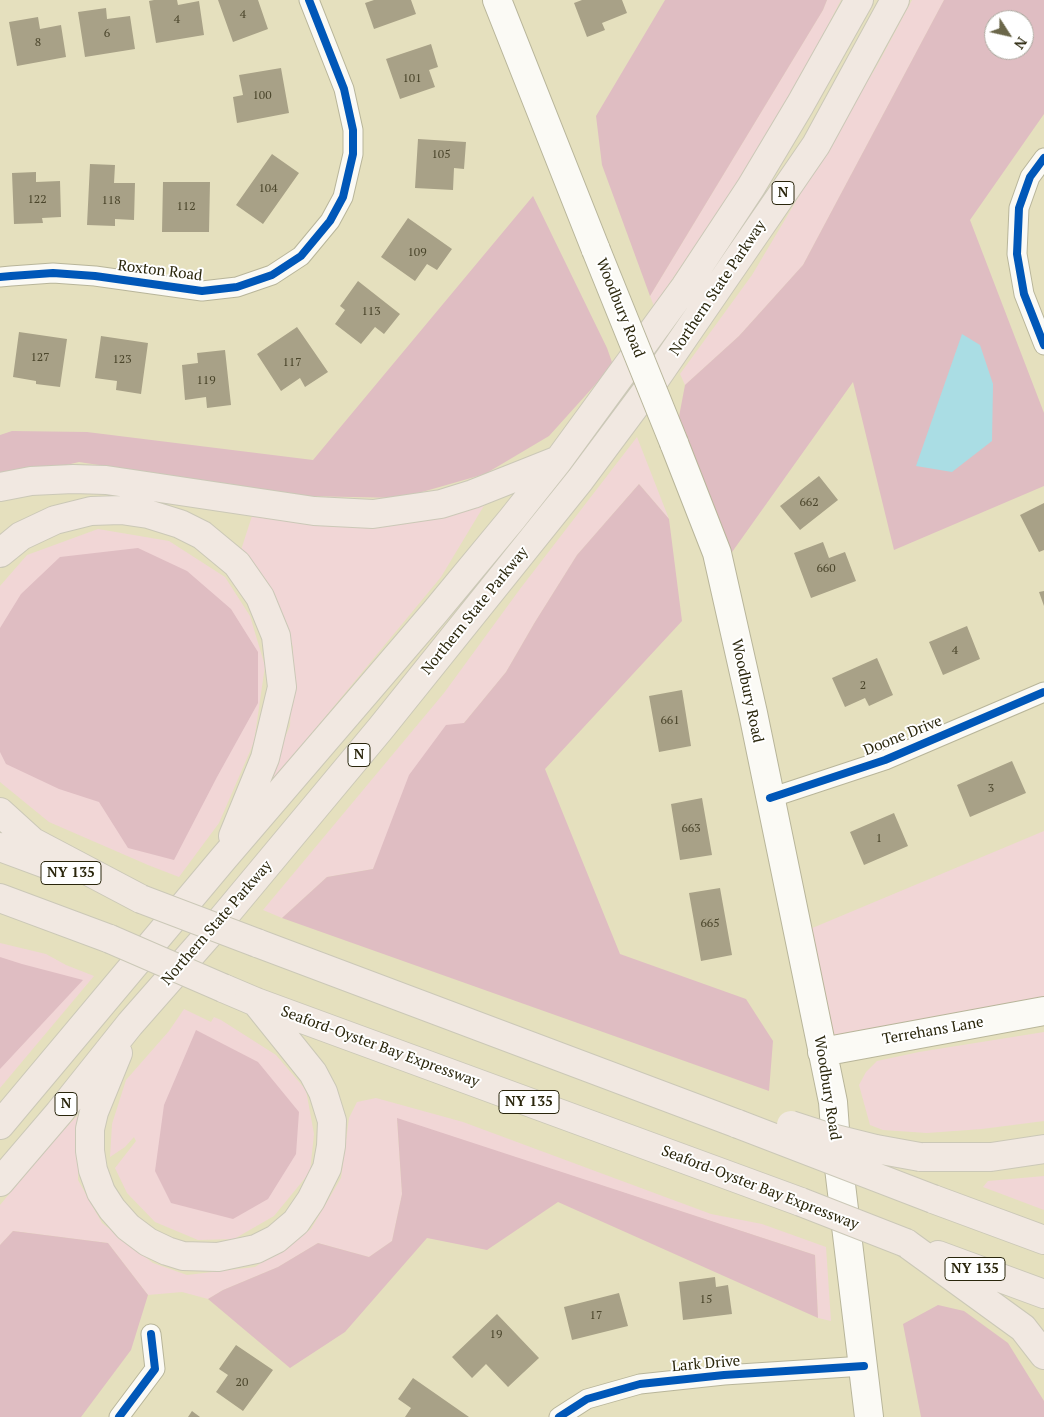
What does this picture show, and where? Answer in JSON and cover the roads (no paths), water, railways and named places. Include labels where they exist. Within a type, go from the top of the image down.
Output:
[{"type":"highway","name":"Northern State Parkway","points":[[0,1125],[435,612],[558,461],[684,287],[751,187],[859,0]]},
{"type":"highway","name":"Northern State Parkway","points":[[0,1182],[59,1113],[130,1024],[217,925],[381,728],[580,480],[650,386],[816,145],[895,0]]},
{"type":"highway","points":[[0,487],[32,481],[73,478],[106,480],[314,511],[373,514],[441,504],[465,497],[558,461]]},
{"type":"highway","points":[[0,553],[21,536],[55,520],[91,511],[121,510],[148,514],[180,524],[202,534],[237,564],[260,597],[276,636],[282,687],[265,758],[224,859]]},
{"type":"highway","points":[[0,812],[34,842],[141,900]]},
{"type":"highway","name":"NY 135","points":[[0,847],[493,1031],[737,1114]]},
{"type":"highway","name":"Seaford-Oyster Bay Expressway","points":[[0,898],[110,939],[256,1002],[801,1202],[1044,1294]]},
{"type":"highway","points":[[0,908],[110,939]]},
{"type":"highway","points":[[130,1024],[94,1112],[90,1129],[92,1170],[101,1192],[112,1209],[128,1227],[148,1242],[183,1256],[218,1258],[256,1249],[276,1239],[296,1222],[312,1200],[327,1168],[331,1146],[332,1121],[323,1092],[313,1073],[256,1002]]},
{"type":"highway","points":[[0,1116],[27,1091]]},
{"type":"highway","points":[[737,1114],[828,1138],[920,1157],[991,1157],[1044,1149]]},
{"type":"highway","points":[[737,1114],[933,1198],[1044,1240]]},
{"type":"highway","points":[[906,1243],[1023,1328],[1044,1355]]},
{"type":"main road","name":"Woodbury Road","points":[[498,0],[717,553],[751,703],[832,1102],[869,1417]]},
{"type":"main road","name":"Terrehans Lane","points":[[822,1052],[1044,1012]]},
{"type":"street","name":"Roxton Road","points":[[0,278],[53,273],[70,274],[202,291],[237,287],[272,275],[300,256],[330,221],[343,197],[353,154],[353,130],[344,89],[309,0]]},
{"type":"street","points":[[1044,158],[1030,177],[1019,208],[1016,254],[1024,294],[1044,345]]},
{"type":"street","name":"Doone Drive","points":[[770,798],[886,760],[1044,692]]},
{"type":"street","points":[[119,1417],[155,1369],[151,1334]]},
{"type":"street","name":"Lark Drive","points":[[559,1417],[587,1399],[640,1384],[733,1375],[864,1366]]},
{"type":"water","points":[[962,334],[980,345],[993,384],[992,441],[952,472],[916,466]]}]
